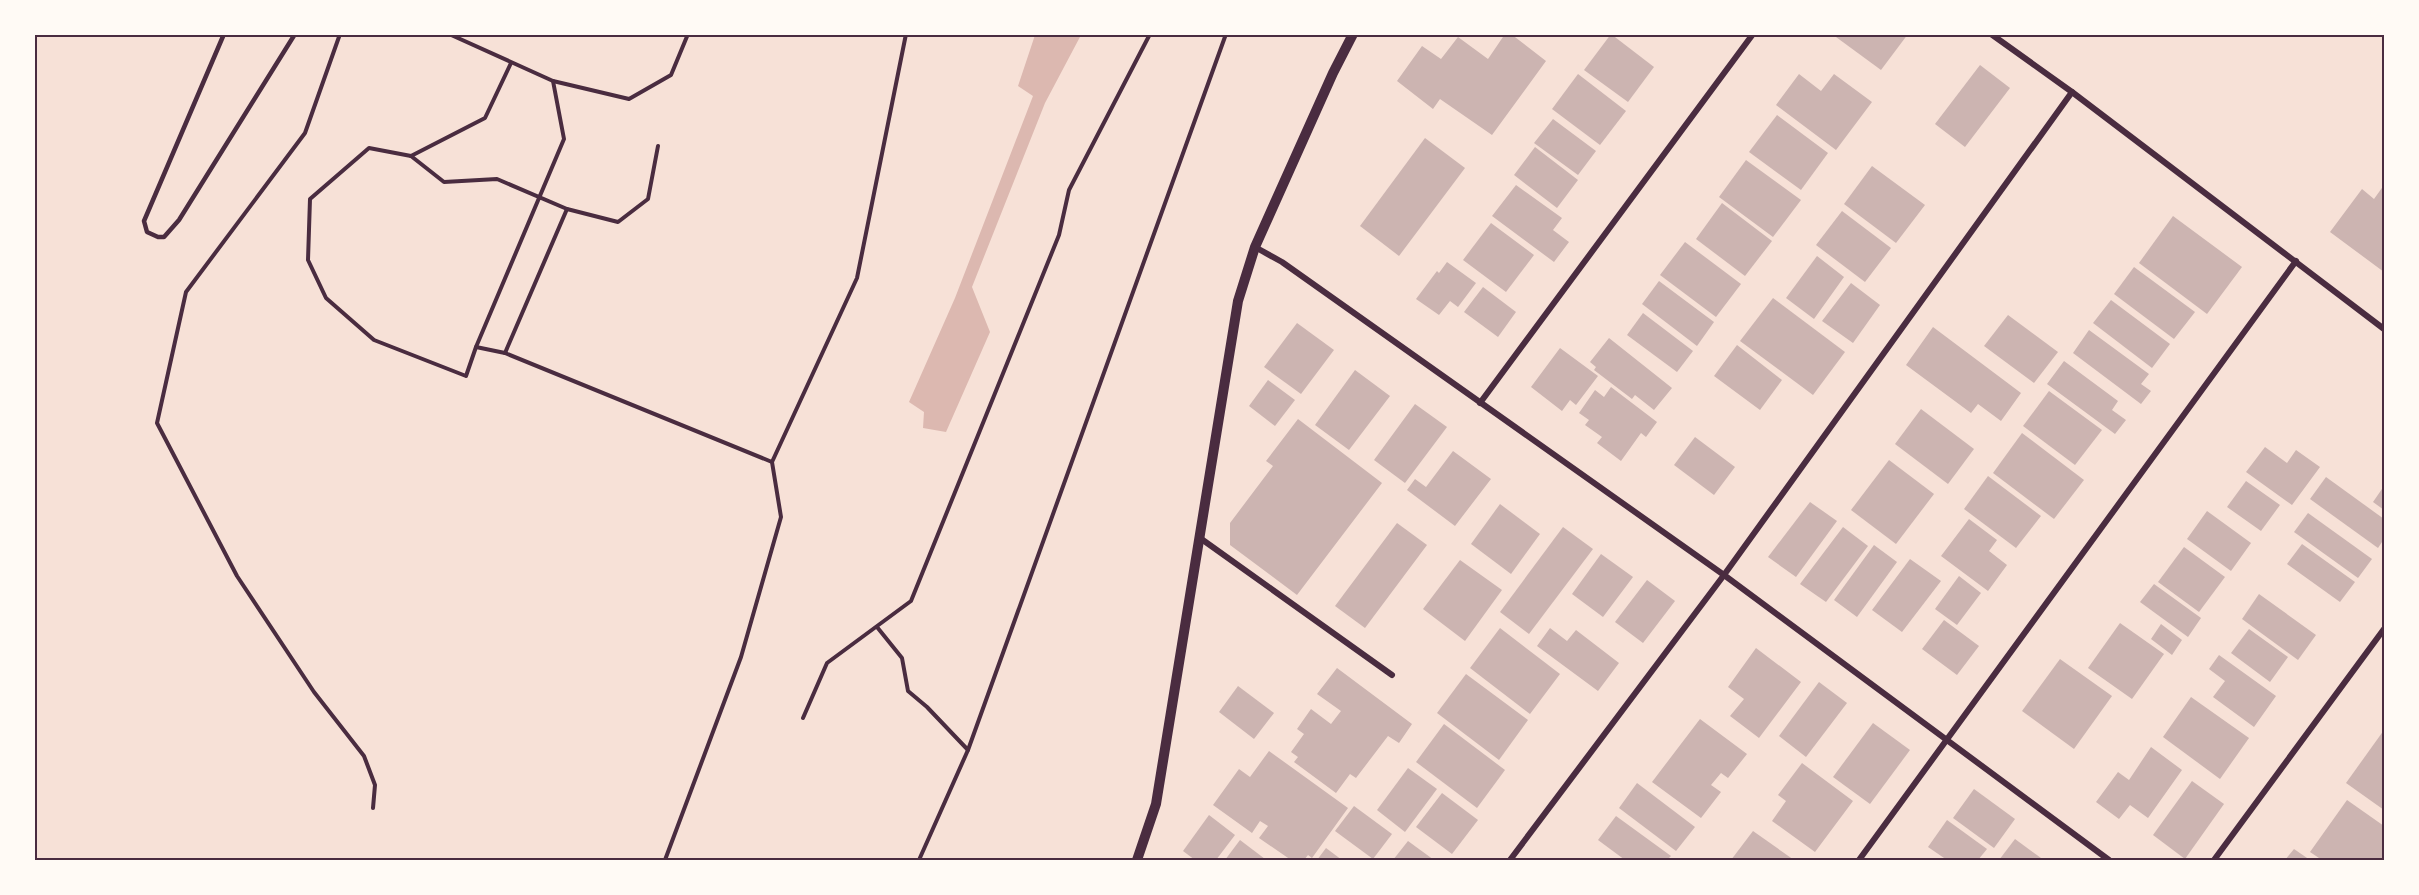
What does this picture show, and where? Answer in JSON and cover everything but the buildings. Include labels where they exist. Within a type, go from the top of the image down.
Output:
[{"type":"street","points":[[1137,861],[1156,804],[1238,301],[1255,247],[1333,73],[1353,34]]},
{"type":"street","points":[[1480,403],[1753,34]]},
{"type":"street","points":[[1991,34],[2072,92],[2385,329]]},
{"type":"street","points":[[1510,861],[1724,575],[2072,92]]},
{"type":"street","points":[[1255,247],[1282,262],[1724,575],[2109,861]]},
{"type":"street","points":[[1859,861],[2296,261]]},
{"type":"street","points":[[1200,538],[1392,675]]},
{"type":"street","points":[[2214,861],[2385,628]]},
{"type":"lane","points":[[224,34],[144,221],[147,232],[158,237],[164,237],[178,220],[295,34]]},
{"type":"path","points":[[340,34],[305,134],[186,292],[157,423],[237,576],[314,692],[364,756],[375,785],[373,808]]},
{"type":"path","points":[[449,34],[553,81],[629,99],[671,75],[688,34]]},
{"type":"path","points":[[665,861],[741,657],[781,517],[772,462],[857,278],[906,34]]},
{"type":"path","points":[[803,718],[827,663],[911,601],[1059,235],[1069,190],[1150,34]]},
{"type":"path","points":[[919,861],[968,750],[1226,34]]},
{"type":"path","points":[[411,156],[485,118],[511,63]]},
{"type":"path","points":[[553,81],[564,139],[540,196],[476,347],[466,376],[374,340],[327,298],[308,260],[310,199],[369,148],[411,156],[444,182],[497,179],[540,196],[567,209],[618,222],[648,199],[658,146]]},
{"type":"path","points":[[505,353],[567,209]]},
{"type":"path","points":[[476,347],[505,353],[772,462]]},
{"type":"path","points":[[877,627],[902,658],[908,691],[927,707],[968,750]]},
{"type":"shaded area","points":[[1035,35],[1081,35],[1045,103],[972,287],[990,332],[946,432],[923,428],[924,412],[909,402],[955,298],[1033,96],[1018,86]]}]
